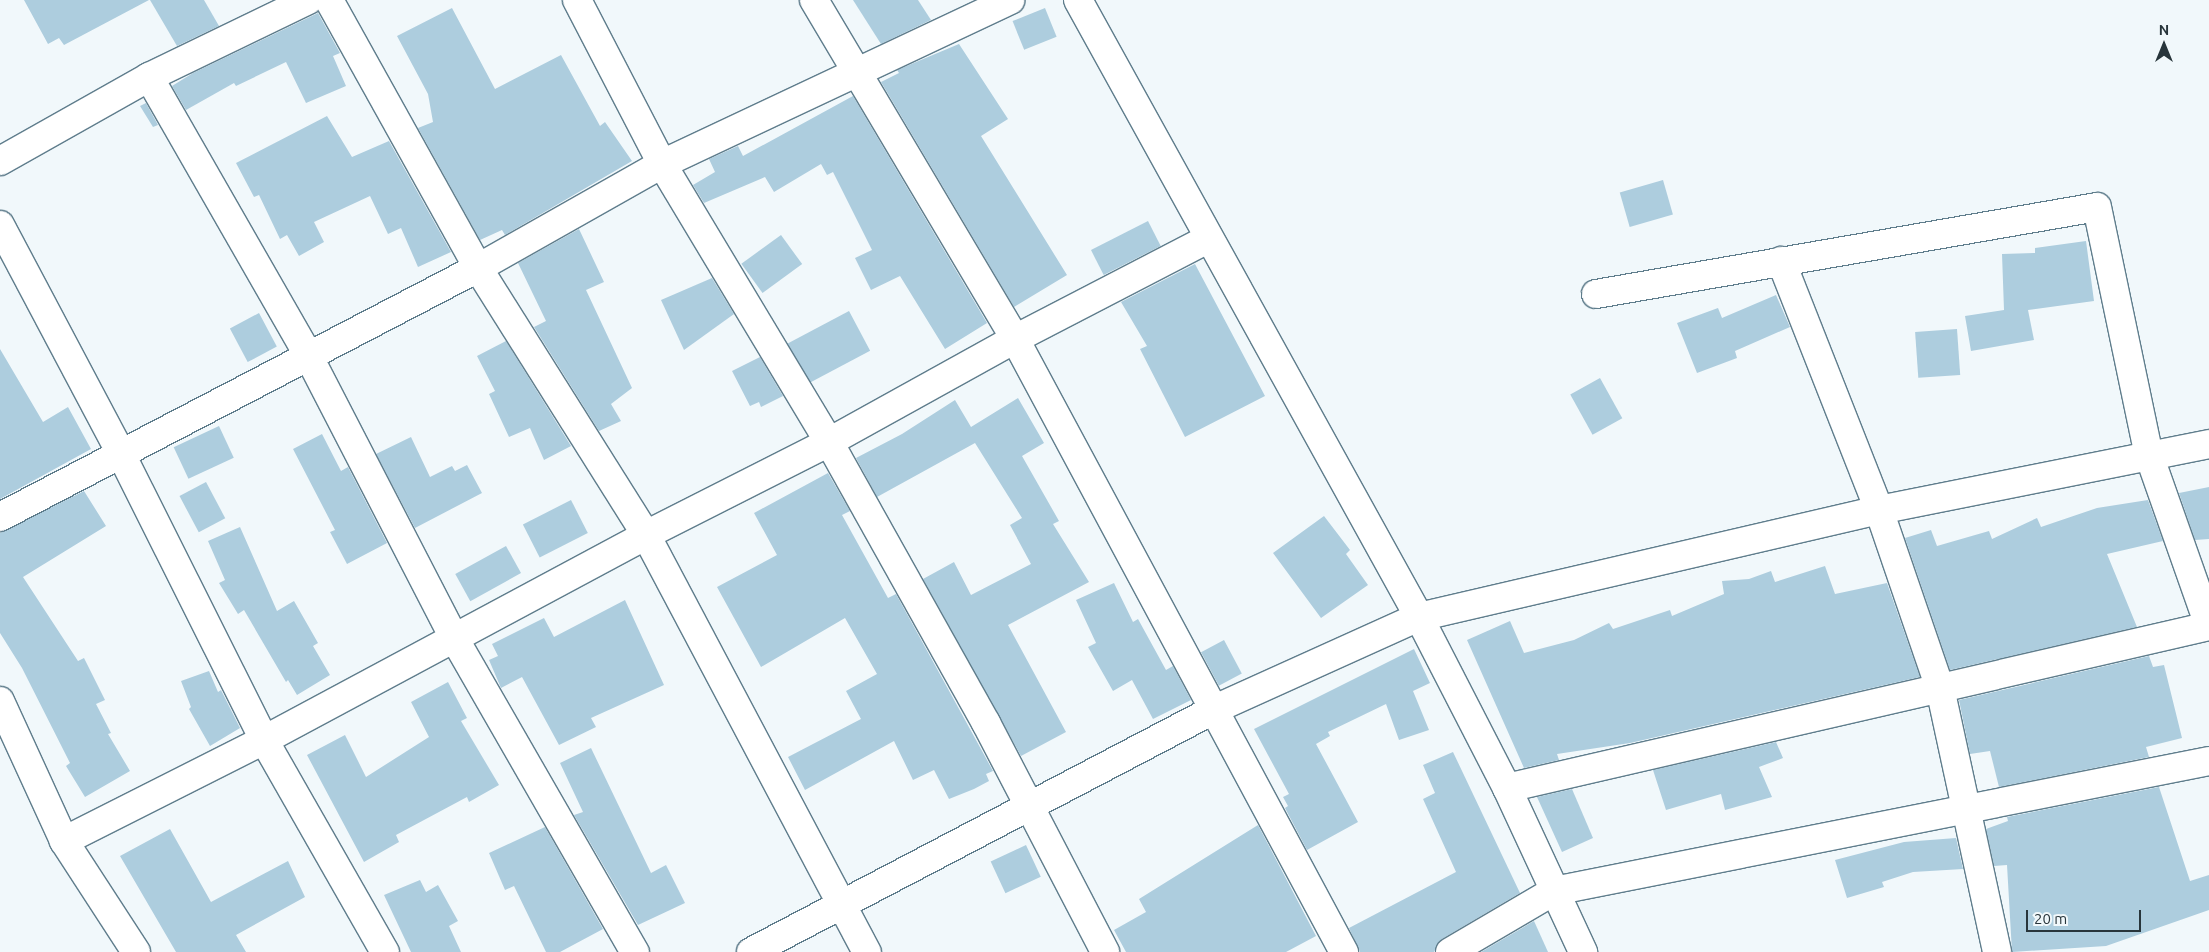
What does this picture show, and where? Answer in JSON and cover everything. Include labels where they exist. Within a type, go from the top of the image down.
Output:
[{"type":"street","points":[[0,161],[149,77],[308,0]]},
{"type":"street","points":[[329,0],[478,268],[646,535],[867,952]]},
{"type":"street","points":[[577,0],[662,164],[829,442],[1030,806],[1105,952]]},
{"type":"street","points":[[814,0],[1015,339],[1344,952]]},
{"type":"street","points":[[0,517],[120,452],[478,268],[662,164],[856,70],[1010,0]]},
{"type":"street","points":[[1078,0],[1208,239],[1419,618],[1507,788],[1583,952]]},
{"type":"street","points":[[149,77],[308,355],[453,636],[635,952]]},
{"type":"street","points":[[1507,788],[2209,626],[2149,455],[2097,207],[1596,294]]},
{"type":"street","points":[[0,225],[120,452],[264,740],[384,952]]},
{"type":"street","points":[[64,842],[264,740],[453,636],[829,442],[1015,339],[1208,239]]},
{"type":"street","points":[[1781,261],[1879,510],[1940,688],[1964,807],[1997,952]]},
{"type":"street","points":[[751,952],[1215,709],[1419,618],[1879,510],[2209,444]]},
{"type":"street","points":[[0,701],[64,842],[136,952]]},
{"type":"street","points":[[1450,952],[1554,891],[1964,807],[2209,761]]},
{"type":"building","points":[[24,0],[149,0],[64,45],[59,38],[48,44]]},
{"type":"building","points":[[150,0],[204,0],[219,26],[177,46]]},
{"type":"building","points":[[853,0],[918,0],[931,20],[881,44]]},
{"type":"building","points":[[452,8],[495,89],[561,55],[600,126],[605,122],[632,161],[505,235],[502,230],[480,240],[418,128],[433,122],[428,94],[397,36]]},
{"type":"building","points":[[1045,8],[1057,37],[1024,50],[1013,21]]},
{"type":"building","points":[[318,13],[340,53],[333,56],[346,86],[306,103],[286,62],[236,86],[234,83],[186,110],[172,86],[193,73]]},
{"type":"building","points":[[959,44],[1008,119],[981,136],[1067,275],[1014,307],[881,82],[899,73],[897,70]]},
{"type":"building","points":[[853,96],[987,323],[945,349],[900,276],[871,290],[855,258],[872,250],[833,172],[827,175],[821,164],[774,192],[765,177],[704,203],[693,185],[715,172],[709,159],[738,146],[743,156]]},
{"type":"building","points":[[146,103],[158,125],[153,127],[140,106]]},
{"type":"building","points":[[327,116],[352,157],[389,141],[451,252],[418,267],[401,228],[388,234],[370,196],[314,222],[324,242],[299,256],[287,235],[280,239],[259,195],[254,197],[236,163]]},
{"type":"building","points":[[1663,180],[1673,215],[1630,227],[1620,192]]},
{"type":"building","points":[[1148,221],[1161,246],[1104,275],[1091,250]]},
{"type":"building","points":[[579,229],[604,282],[586,290],[632,388],[611,404],[621,421],[599,431],[534,327],[546,321],[518,263]]},
{"type":"building","points":[[781,235],[802,264],[763,293],[741,264]]},
{"type":"building","points":[[2086,241],[2094,301],[2028,310],[2034,340],[1971,351],[1965,316],[2004,310],[2002,254],[2035,253],[2035,248]]},
{"type":"building","points":[[1195,264],[1265,396],[1185,437],[1140,349],[1147,346],[1121,302]]},
{"type":"building","points":[[712,278],[734,314],[684,350],[661,300]]},
{"type":"building","points":[[1776,295],[1790,327],[1735,351],[1737,358],[1697,373],[1677,323],[1718,308],[1722,318]]},
{"type":"building","points":[[849,311],[870,351],[808,384],[787,344]]},
{"type":"building","points":[[259,313],[277,347],[248,362],[230,328]]},
{"type":"building","points":[[1957,329],[1960,375],[1918,378],[1915,332]]},
{"type":"building","points":[[506,341],[571,446],[544,460],[530,428],[509,437],[489,394],[495,391],[477,356]]},
{"type":"building","points":[[0,349],[43,422],[68,407],[91,449],[0,499]]},
{"type":"building","points":[[760,357],[783,396],[761,407],[759,402],[750,406],[732,371]]},
{"type":"building","points":[[1600,378],[1622,418],[1593,435],[1570,394]]},
{"type":"building","points":[[1018,398],[1044,443],[1022,456],[1059,521],[1053,524],[1089,582],[1008,625],[1066,732],[1021,756],[923,579],[954,562],[971,595],[1031,564],[1010,525],[1022,518],[975,443],[877,497],[856,458],[902,434],[955,400],[971,427]]},
{"type":"building","points":[[219,426],[234,458],[188,479],[174,447]]},
{"type":"building","points":[[322,434],[341,471],[348,467],[387,543],[347,564],[330,532],[335,530],[293,449]]},
{"type":"building","points":[[411,437],[430,477],[452,466],[455,471],[467,465],[482,493],[415,528],[376,454]]},
{"type":"building","points":[[828,473],[850,511],[842,515],[888,598],[896,594],[993,771],[986,774],[989,781],[974,789],[949,799],[934,770],[913,780],[894,741],[805,790],[788,757],[861,719],[846,691],[877,674],[845,618],[761,667],[717,587],[777,555],[754,513]]},
{"type":"building","points":[[206,482],[225,518],[199,532],[180,496]]},
{"type":"building","points":[[2209,487],[2209,539],[2195,540],[2179,493]]},
{"type":"building","points":[[84,491],[106,526],[23,577],[78,661],[84,658],[105,700],[96,704],[111,733],[108,734],[130,771],[85,797],[66,766],[70,763],[22,668],[0,633],[0,533]]},
{"type":"building","points":[[571,500],[588,533],[540,557],[523,525]]},
{"type":"building","points":[[2148,500],[2163,541],[2107,554],[2137,627],[1950,670],[1905,538],[1931,530],[1937,546],[1989,531],[1992,539],[2037,518],[2041,527],[2097,508]]},
{"type":"building","points":[[1324,516],[1350,550],[1346,554],[1368,585],[1321,618],[1273,553]]},
{"type":"building","points":[[240,527],[277,611],[294,601],[318,643],[313,646],[330,675],[297,695],[288,680],[286,682],[244,610],[238,614],[219,583],[225,580],[208,541]]},
{"type":"building","points":[[506,546],[521,573],[470,601],[455,574]]},
{"type":"building","points":[[1825,566],[1835,594],[1887,583],[1920,677],[1630,743],[1557,754],[1559,760],[1524,768],[1467,640],[1510,621],[1524,653],[1574,640],[1609,623],[1613,629],[1670,610],[1672,616],[1724,594],[1722,581],[1749,579],[1771,571],[1775,582]]},
{"type":"building","points":[[1114,583],[1133,622],[1138,619],[1166,670],[1173,666],[1191,700],[1153,719],[1132,680],[1113,691],[1088,647],[1096,643],[1076,600]]},
{"type":"building","points":[[625,600],[664,685],[591,718],[596,727],[559,745],[522,677],[501,688],[489,660],[498,656],[492,644],[544,618],[554,637]]},
{"type":"building","points":[[1224,640],[1242,674],[1219,686],[1201,652]]},
{"type":"building","points":[[1414,649],[1430,683],[1413,691],[1429,730],[1399,740],[1386,704],[1328,732],[1330,736],[1316,744],[1358,822],[1307,850],[1285,808],[1288,806],[1283,797],[1289,794],[1254,729]]},
{"type":"building","points":[[2149,656],[2153,667],[2164,665],[2182,738],[2146,747],[2149,757],[1999,787],[1990,751],[1970,754],[1959,700]]},
{"type":"building","points":[[209,671],[218,692],[221,690],[240,728],[210,746],[189,709],[191,707],[181,681]]},
{"type":"building","points":[[448,682],[467,718],[461,721],[499,785],[469,802],[467,797],[396,835],[399,842],[364,862],[307,755],[345,735],[366,777],[429,737],[411,702]]},
{"type":"building","points":[[1776,742],[1783,758],[1759,767],[1772,797],[1725,810],[1721,794],[1666,810],[1653,770]]},
{"type":"building","points":[[591,748],[651,873],[666,865],[685,903],[638,925],[574,815],[583,812],[560,763]]},
{"type":"building","points":[[1453,752],[1520,893],[1442,939],[1434,952],[1360,952],[1349,928],[1456,872],[1423,799],[1435,793],[1423,765]]},
{"type":"building","points":[[2159,787],[2190,881],[2209,875],[2209,910],[2106,946],[2012,952],[2007,865],[1994,866],[1986,829],[2008,821],[2007,817]]},
{"type":"building","points":[[1572,789],[1593,838],[1562,852],[1537,797]]},
{"type":"building","points":[[1258,825],[1316,936],[1286,952],[1126,952],[1114,930],[1146,912],[1139,899]]},
{"type":"building","points":[[545,827],[603,929],[560,952],[546,952],[514,886],[505,890],[489,853]]},
{"type":"building","points":[[170,829],[211,902],[288,861],[305,897],[236,935],[246,952],[176,952],[120,856]]},
{"type":"building","points":[[1956,838],[1963,869],[1913,872],[1882,882],[1884,887],[1847,898],[1835,860],[1904,842]]},
{"type":"building","points":[[1026,845],[1041,877],[1005,893],[991,861]]},
{"type":"building","points":[[420,880],[426,892],[438,885],[458,921],[449,926],[461,952],[411,952],[384,895]]},
{"type":"building","points":[[1534,921],[1548,952],[1481,952]]}]
